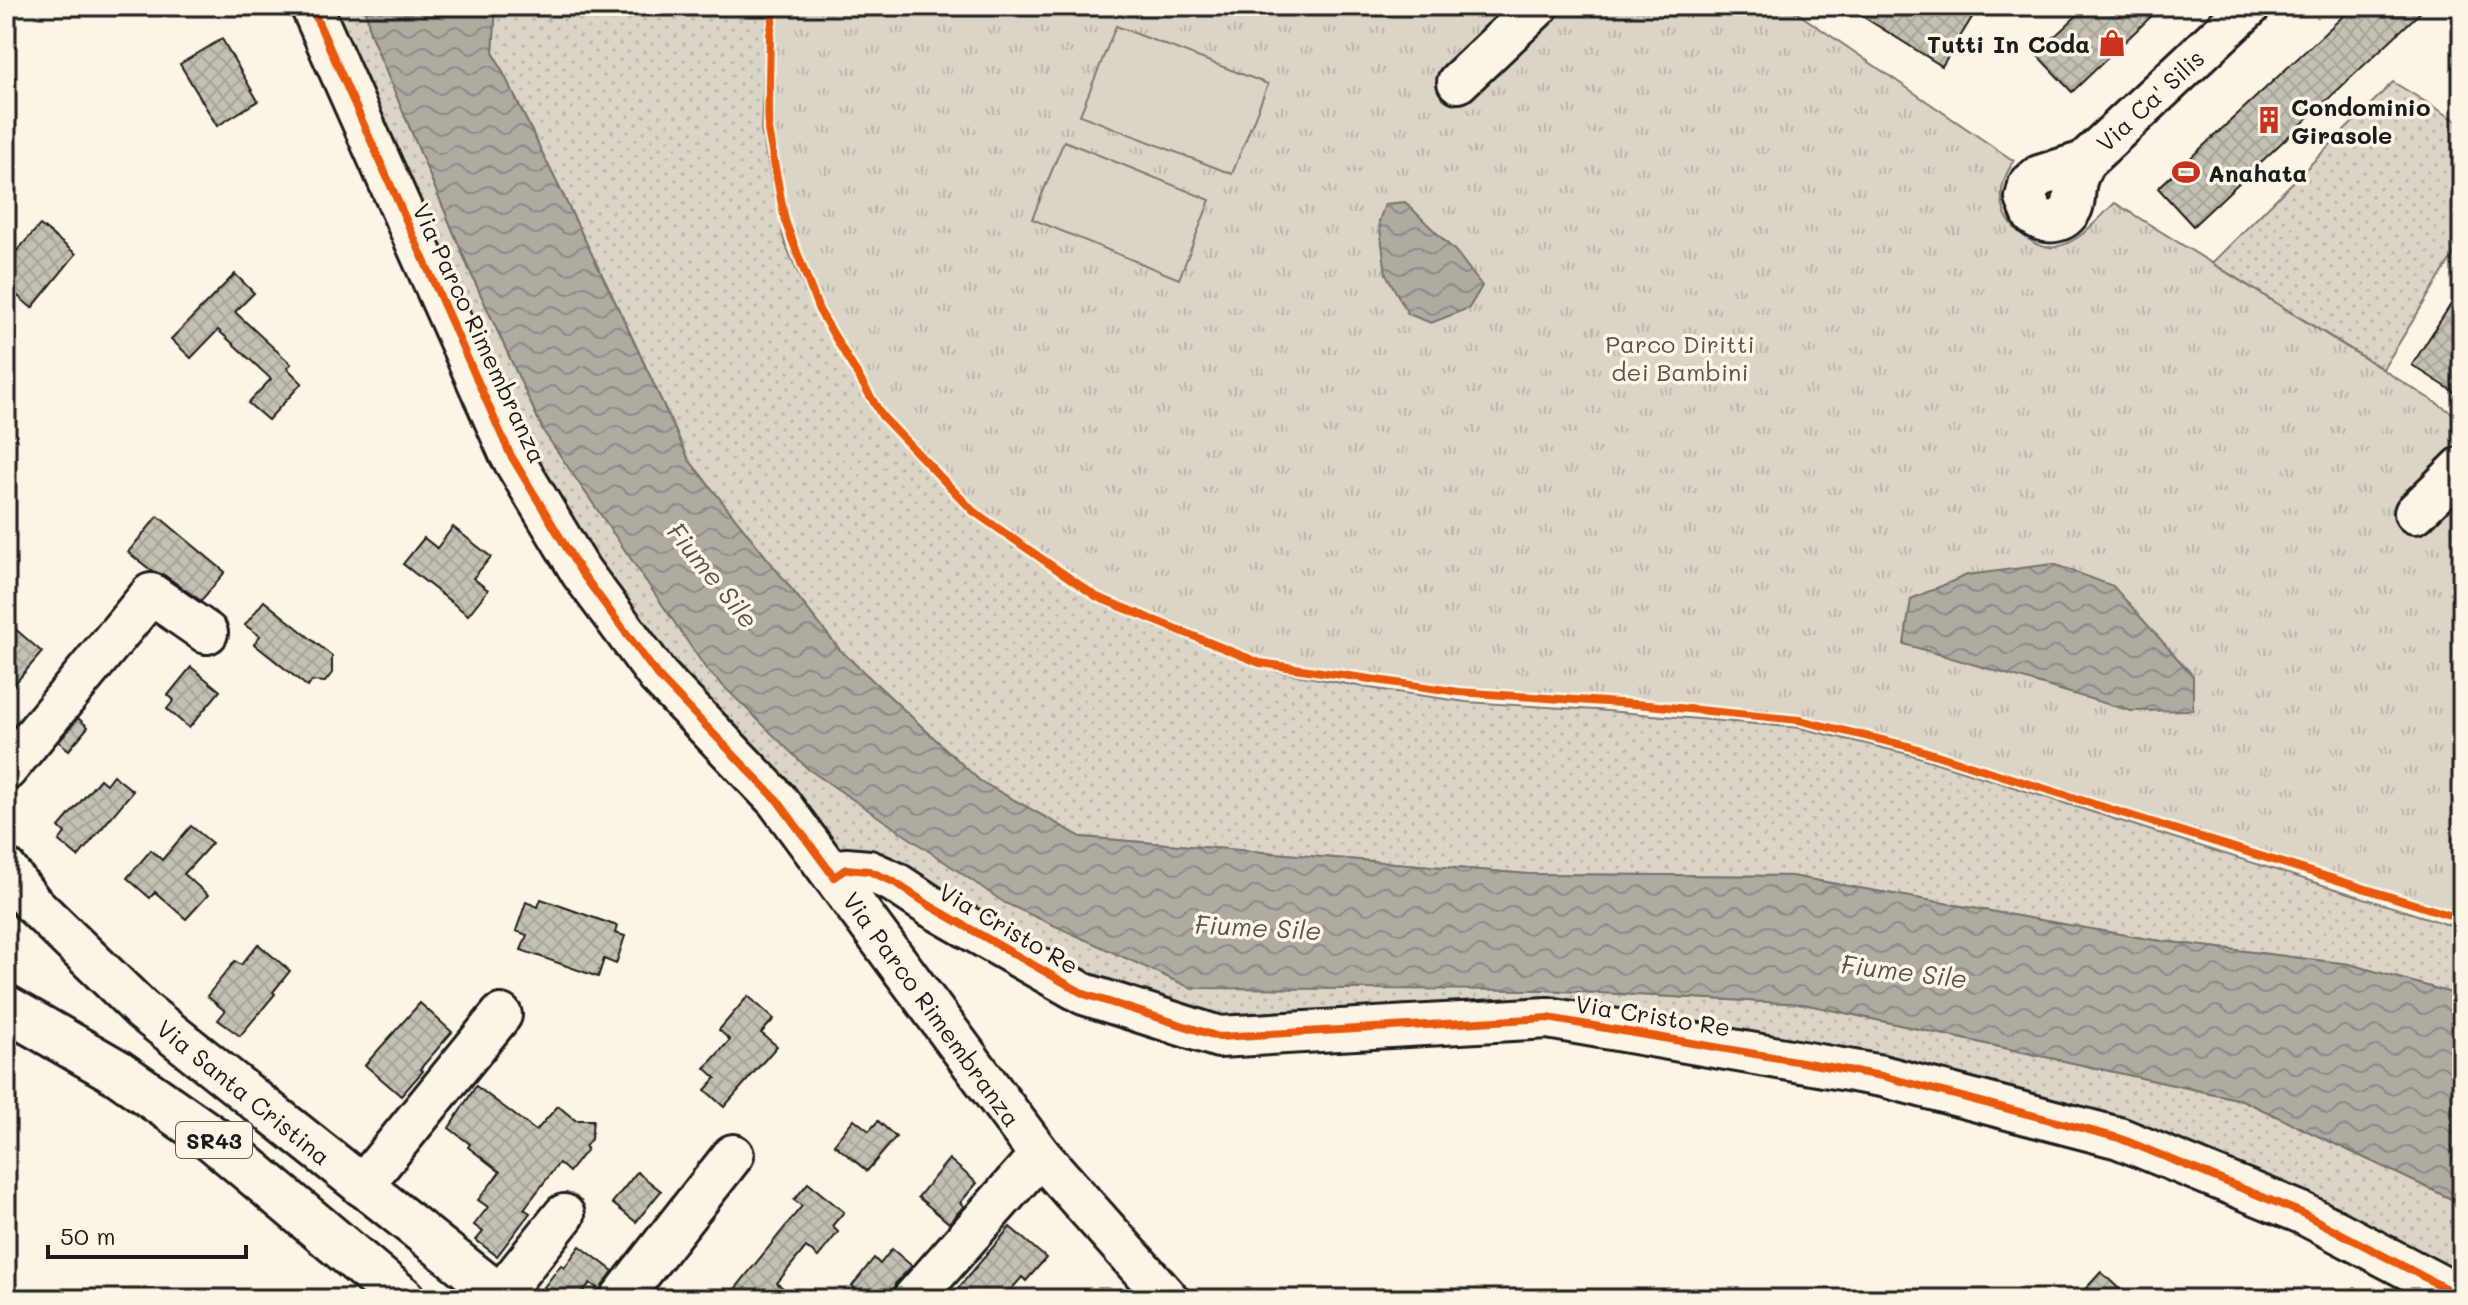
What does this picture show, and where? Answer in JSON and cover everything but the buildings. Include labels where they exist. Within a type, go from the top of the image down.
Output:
[{"type":"main road","name":"SR43","points":[[6,1008],[117,1072],[213,1139],[403,1299]]},
{"type":"street","name":"Via Parco Rimembranza","points":[[311,6],[510,454],[581,572],[658,676],[777,800],[1040,1155],[1168,1299]]},
{"type":"street","points":[[1458,82],[1538,6]]},
{"type":"street","name":"Via Ca' Silis","points":[[2084,162],[2250,6]]},
{"type":"street","points":[[2415,513],[2462,467]]},
{"type":"street","points":[[6,770],[151,594],[207,633]]},
{"type":"street","name":"Via Santa Cristina","points":[[6,869],[31,902],[142,1010],[502,1297],[564,1215]]},
{"type":"street","name":"Via Cristo Re","points":[[834,877],[846,869],[869,871],[894,882],[1084,994],[1219,1037],[1548,1018],[1897,1079],[2119,1138],[2302,1213],[2462,1297]]},
{"type":"street","points":[[362,1186],[501,1015]]},
{"type":"street","points":[[620,1299],[733,1155]]},
{"type":"street","points":[[913,1299],[1040,1155]]},
{"type":"green space","points":[[311,6],[365,6],[370,33],[469,269],[544,432],[808,769],[1545,990],[1804,1004],[2242,1100],[2462,1204],[2462,1297],[2119,1138],[1668,1037],[1219,1037],[846,869],[581,572]]},
{"type":"green space","points":[[496,6],[770,6],[766,25],[761,130],[784,241],[815,312],[878,419],[971,513],[1095,602],[1259,668],[1466,702],[1800,728],[1912,755],[2462,929],[2462,996],[2349,964],[2154,940],[1791,876],[1528,874],[1081,837],[980,781],[840,650],[689,460],[493,52]]},
{"type":"green space","name":"Parco Diritti dei Bambini","points":[[775,6],[1787,6],[2014,161],[2003,183],[2003,205],[2012,225],[2034,243],[2052,247],[2073,240],[2088,230],[2115,203],[2462,419],[2462,904],[2454,917],[1911,747],[1799,720],[1648,705],[1459,692],[1260,663],[1097,597],[973,511],[882,416],[819,310],[785,221],[768,130],[770,35]]},
{"type":"green space","points":[[1116,26],[1268,84],[1232,174],[1080,115]]},
{"type":"green space","points":[[2393,82],[2462,124],[2462,241],[2383,369],[2212,263]]},
{"type":"green space","points":[[1064,141],[1210,200],[1179,279],[1032,219]]},
{"type":"water","name":"Fiume Sile","points":[[366,6],[496,6],[493,52],[689,460],[840,650],[980,781],[1081,837],[1528,874],[1791,876],[2154,940],[2349,964],[2462,996],[2462,1204],[2242,1100],[1804,1004],[1545,990],[1191,988],[1005,903],[808,769],[707,670],[544,432],[469,269],[370,33]]},
{"type":"water","points":[[1405,202],[1457,253],[1482,286],[1469,308],[1431,323],[1408,314],[1386,274],[1379,221],[1385,204]]},
{"type":"water","points":[[2053,564],[2113,586],[2193,676],[2193,710],[2131,711],[1904,644],[1911,599],[1967,575]]},
{"type":"cycle path","points":[[311,6],[510,454],[581,572],[658,676],[777,800],[834,877],[846,869],[869,871],[894,882],[1084,994],[1219,1037],[1548,1018],[1882,1076],[2119,1138],[2302,1213],[2462,1297]]},
{"type":"cycle path","points":[[775,6],[770,35],[768,130],[785,221],[819,310],[882,416],[973,511],[1097,597],[1260,663],[1459,692],[1648,705],[1799,720],[1911,747],[2462,919]]},
{"type":"place","name":"Tutti In Coda","points":[[2112,43]]},
{"type":"place","name":"Condominio Girasole","points":[[2269,120]]},
{"type":"place","name":"Anahata","points":[[2186,172]]}]
